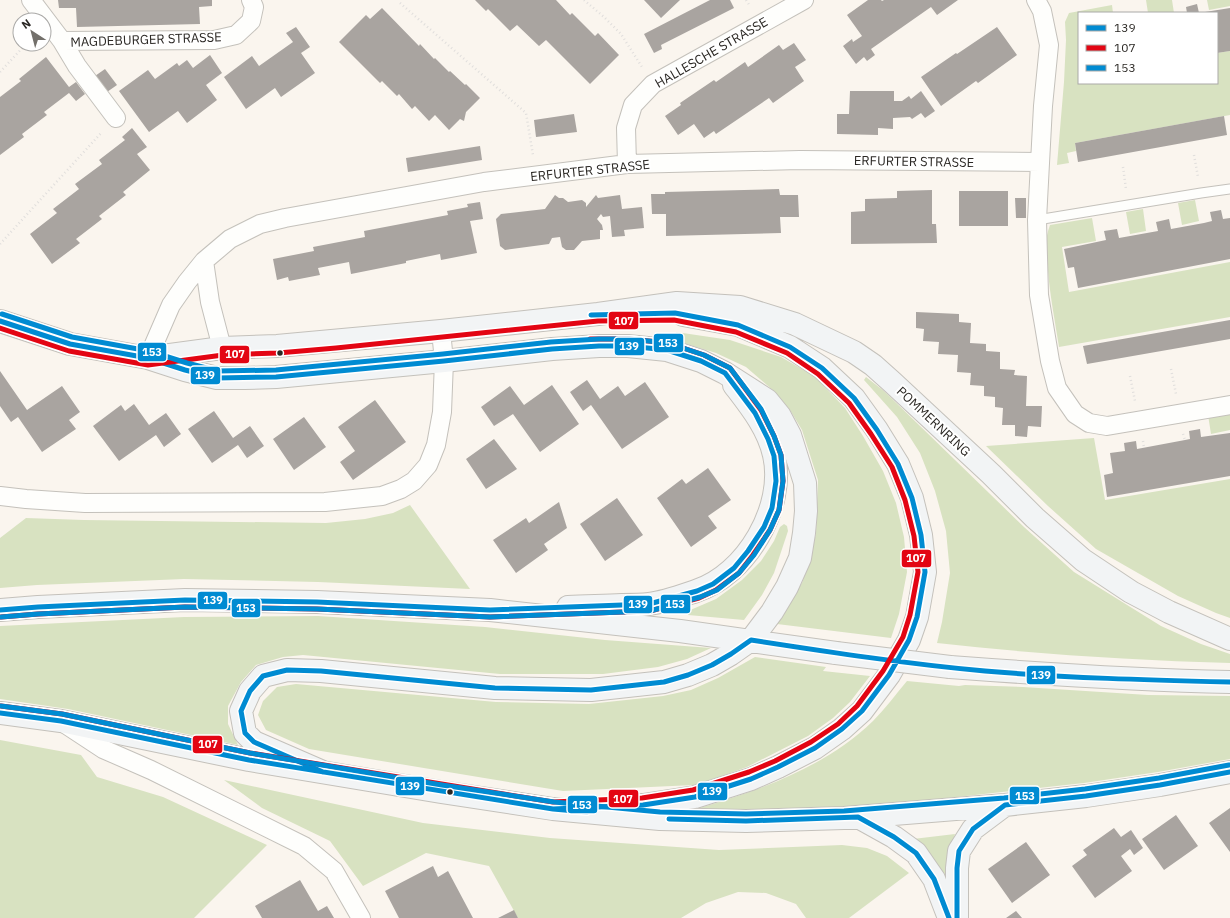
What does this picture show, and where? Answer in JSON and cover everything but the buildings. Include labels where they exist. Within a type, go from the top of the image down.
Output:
[{"type":"street","name":"MAGDEBURGER STRASSE","points":[[31,0],[116,118]]},
{"type":"street","name":"MAGDEBURGER STRASSE","points":[[62,41],[214,40],[236,35],[251,21],[254,7],[251,0]]},
{"type":"street","name":"HALLESCHE STRASSE","points":[[627,164],[626,128],[634,105],[653,84],[804,0]]},
{"type":"street","points":[[1036,0],[1042,10],[1049,45],[1043,106],[1037,220],[1039,295],[1050,361],[1057,388],[1074,414],[1089,422],[1107,426],[1230,405]]},
{"type":"street","name":"ERFURTER STRASSE","points":[[148,358],[171,305],[204,261],[230,239],[260,224],[285,218],[484,182],[627,164],[800,160],[1040,162]]},
{"type":"street","points":[[204,261],[210,302],[222,348]]},
{"type":"street","name":"POMMERNRING","points":[[148,358],[222,348],[277,346],[441,331],[598,314],[677,303],[740,307],[795,324],[854,352],[873,365],[892,382],[991,474],[1035,518],[1083,560],[1132,592],[1169,612],[1230,639]]},
{"type":"street","name":"POMMERNRING","points":[[553,809],[643,805],[694,797],[751,779],[815,748],[842,729],[862,711],[889,675],[909,640],[917,617],[925,572],[921,535],[912,498],[898,464],[877,430],[854,398],[822,368],[790,347],[738,326],[675,313],[598,314]]},
{"type":"street","name":"POMMERNRING","points":[[0,321],[70,344],[148,358],[185,370],[217,378],[276,377],[552,349],[599,346],[628,346],[667,350],[701,360],[725,373],[767,400],[780,416],[790,435],[805,483],[806,511],[804,534],[800,558],[784,593],[772,612],[750,640],[731,654],[712,665],[688,675],[664,682],[591,690],[495,688],[321,671],[287,670],[263,676],[250,691],[241,711],[245,733],[254,742],[323,772]]},
{"type":"street","points":[[0,496],[85,503],[325,502],[382,496],[400,489],[414,481],[428,465],[436,445],[442,412],[444,361],[441,331]]},
{"type":"street","name":"POMMERNRING","points":[[490,610],[649,604],[697,591],[713,584],[734,568],[764,527],[772,508],[776,481],[774,456],[768,439],[755,413],[725,373]]},
{"type":"street","points":[[0,610],[185,600],[317,602],[490,610],[680,631],[950,667],[1149,680],[1230,682]]},
{"type":"street","points":[[0,713],[61,721],[249,760],[553,809],[660,819],[746,821],[858,817],[1005,805],[1086,796],[1230,772]]},
{"type":"street","points":[[61,721],[104,749],[152,770],[304,846],[334,871],[361,918]]},
{"type":"street","points":[[956,918],[957,868],[959,851],[973,829],[1005,805]]},
{"type":"street","points":[[858,817],[894,837],[916,853],[934,879],[949,918]]},
{"type":"lane","points":[[1037,220],[1230,189]]},
{"type":"path","points":[[584,0],[621,34],[641,66]]},
{"type":"path","points":[[746,0],[751,8]]},
{"type":"path","points":[[400,3],[526,113],[534,158]]},
{"type":"path","points":[[0,72],[19,52]]},
{"type":"path","points":[[0,244],[101,134]]},
{"type":"path","points":[[1194,155],[1198,179]]},
{"type":"path","points":[[1122,167],[1126,191]]},
{"type":"path","points":[[1171,369],[1176,394]]},
{"type":"path","points":[[1130,376],[1134,401]]},
{"type":"green space","points":[[1146,0],[1172,0],[1174,12],[1148,12]]},
{"type":"green space","points":[[1207,0],[1230,0],[1230,6],[1209,10]]},
{"type":"green space","points":[[1112,5],[1113,12],[1078,12],[1078,84],[1218,84],[1218,53],[1230,51],[1230,115],[1075,143],[1076,151],[1067,153],[1069,163],[1057,165],[1064,82],[1066,40],[1065,22],[1069,13]]},
{"type":"green space","points":[[1195,200],[1199,221],[1182,225],[1178,203]]},
{"type":"green space","points":[[1143,209],[1146,231],[1130,234],[1126,212]]},
{"type":"green space","points":[[1092,218],[1096,241],[1062,247],[1069,292],[1230,262],[1230,317],[1059,347],[1051,299],[1047,259],[1046,242],[1048,231],[1050,225]]},
{"type":"green space","points":[[676,332],[730,340],[781,357],[814,376],[845,408],[883,471],[896,503],[904,537],[907,572],[899,614],[891,638],[777,624],[802,583],[810,561],[816,533],[818,480],[802,430],[790,410],[775,392],[746,367],[716,353],[674,340]]},
{"type":"green space","points":[[866,377],[884,391],[1024,527],[1074,572],[1161,626],[1201,644],[1230,654],[1230,663],[1083,656],[937,643],[950,573],[946,531],[935,491],[920,453],[897,417],[864,380]]},
{"type":"green space","points":[[1230,411],[1230,430],[1211,434],[1208,415]]},
{"type":"green space","points":[[1094,438],[1105,500],[1230,479],[1230,618],[1178,596],[1096,549],[1048,506],[986,446]]},
{"type":"green space","points":[[410,505],[470,589],[318,582],[184,579],[0,588],[0,538],[26,518],[326,523],[365,519],[393,513]]},
{"type":"green space","points":[[784,524],[787,526],[788,531],[774,573],[762,595],[744,620],[688,615],[688,611],[716,599],[742,580],[761,561],[774,541],[780,527]]},
{"type":"green space","points":[[318,616],[485,627],[605,640],[711,648],[687,659],[658,667],[603,674],[500,674],[303,655],[283,657],[256,665],[241,682],[228,706],[228,724],[238,745],[68,709],[0,699],[0,626],[184,617]]},
{"type":"green space","points":[[755,657],[826,667],[823,671],[870,676],[850,702],[833,718],[808,736],[747,767],[694,785],[563,791],[309,749],[266,730],[258,715],[263,701],[277,687],[296,684],[496,702],[589,704],[663,696],[691,690],[718,678]]},
{"type":"green space","points":[[907,681],[959,686],[1023,687],[1148,695],[1230,696],[1230,759],[1084,783],[830,811],[695,812],[696,809],[743,794],[790,776],[834,752],[873,721]]},
{"type":"green space","points":[[0,740],[81,755],[97,777],[163,797],[267,845],[194,918],[0,918]]},
{"type":"green space","points":[[224,780],[423,823],[550,838],[719,850],[842,845],[867,848],[887,856],[909,873],[849,918],[806,918],[796,904],[766,893],[738,892],[706,903],[681,918],[518,918],[489,866],[426,853],[363,886],[330,841],[262,808]]},
{"type":"green space","points":[[955,834],[951,847],[949,875],[943,877],[913,839]]},
{"type":"transit line","name":"139","points":[[553,809],[643,805],[695,797],[751,779],[815,748],[842,729],[862,711],[889,675],[909,640],[917,617],[925,572],[921,535],[912,498],[898,464],[877,430],[854,398],[822,368],[790,347],[738,325],[675,313],[591,315]]},
{"type":"transit line","name":"153","points":[[1,617],[185,607],[317,609],[490,617],[650,611],[700,597],[717,590],[739,573],[754,555],[770,530],[779,510],[783,481],[781,455],[774,436],[761,409],[730,368],[704,355],[668,343],[629,339],[599,339],[551,342],[276,370],[218,371],[149,351],[72,337],[2,314]]},
{"type":"transit line","name":"107","points":[[0,328],[69,351],[148,365],[223,355],[278,353],[336,348],[598,321],[674,320],[736,332],[787,353],[818,374],[849,403],[892,467],[905,500],[914,536],[918,572],[910,615],[903,637],[883,671],[857,706],[838,724],[811,742],[775,761],[749,772],[693,790],[642,798],[553,802],[250,753],[62,714],[1,706]]},
{"type":"transit line","name":"139","points":[[0,321],[70,344],[148,358],[185,370],[217,378],[276,377],[552,349],[599,346],[628,346],[667,350],[701,361],[725,373],[755,413],[768,439],[774,456],[776,481],[772,508],[764,527],[748,551],[734,568],[713,584],[697,591],[649,604],[490,610],[317,602],[185,600],[0,610]]},
{"type":"transit line","name":"107","points":[[1,617],[185,607],[317,609],[490,617],[650,611],[699,598],[716,590],[739,573],[770,530],[779,510],[783,481],[781,455],[774,436],[761,410],[730,368],[704,355],[668,343],[629,339],[590,339]]},
{"type":"transit line","name":"139","points":[[323,772],[254,742],[245,733],[241,711],[250,691],[263,676],[287,670],[321,671],[495,688],[591,690],[664,682],[688,675],[712,665],[751,640],[897,661],[985,671],[1077,677],[1230,682]]},
{"type":"transit line","name":"153","points":[[1,706],[62,714],[250,753],[442,785],[554,802],[660,812],[746,814],[844,811],[1004,798],[1085,789],[1159,778],[1229,765]]},
{"type":"transit line","name":"139","points":[[0,713],[61,721],[249,760],[553,809],[587,812]]},
{"type":"transit line","name":"139","points":[[957,918],[957,868],[959,851],[973,829],[1005,805],[1086,796],[1160,785],[1230,772]]},
{"type":"transit line","name":"139","points":[[669,819],[746,821],[858,817],[894,837],[916,853],[934,879],[949,918]]}]
